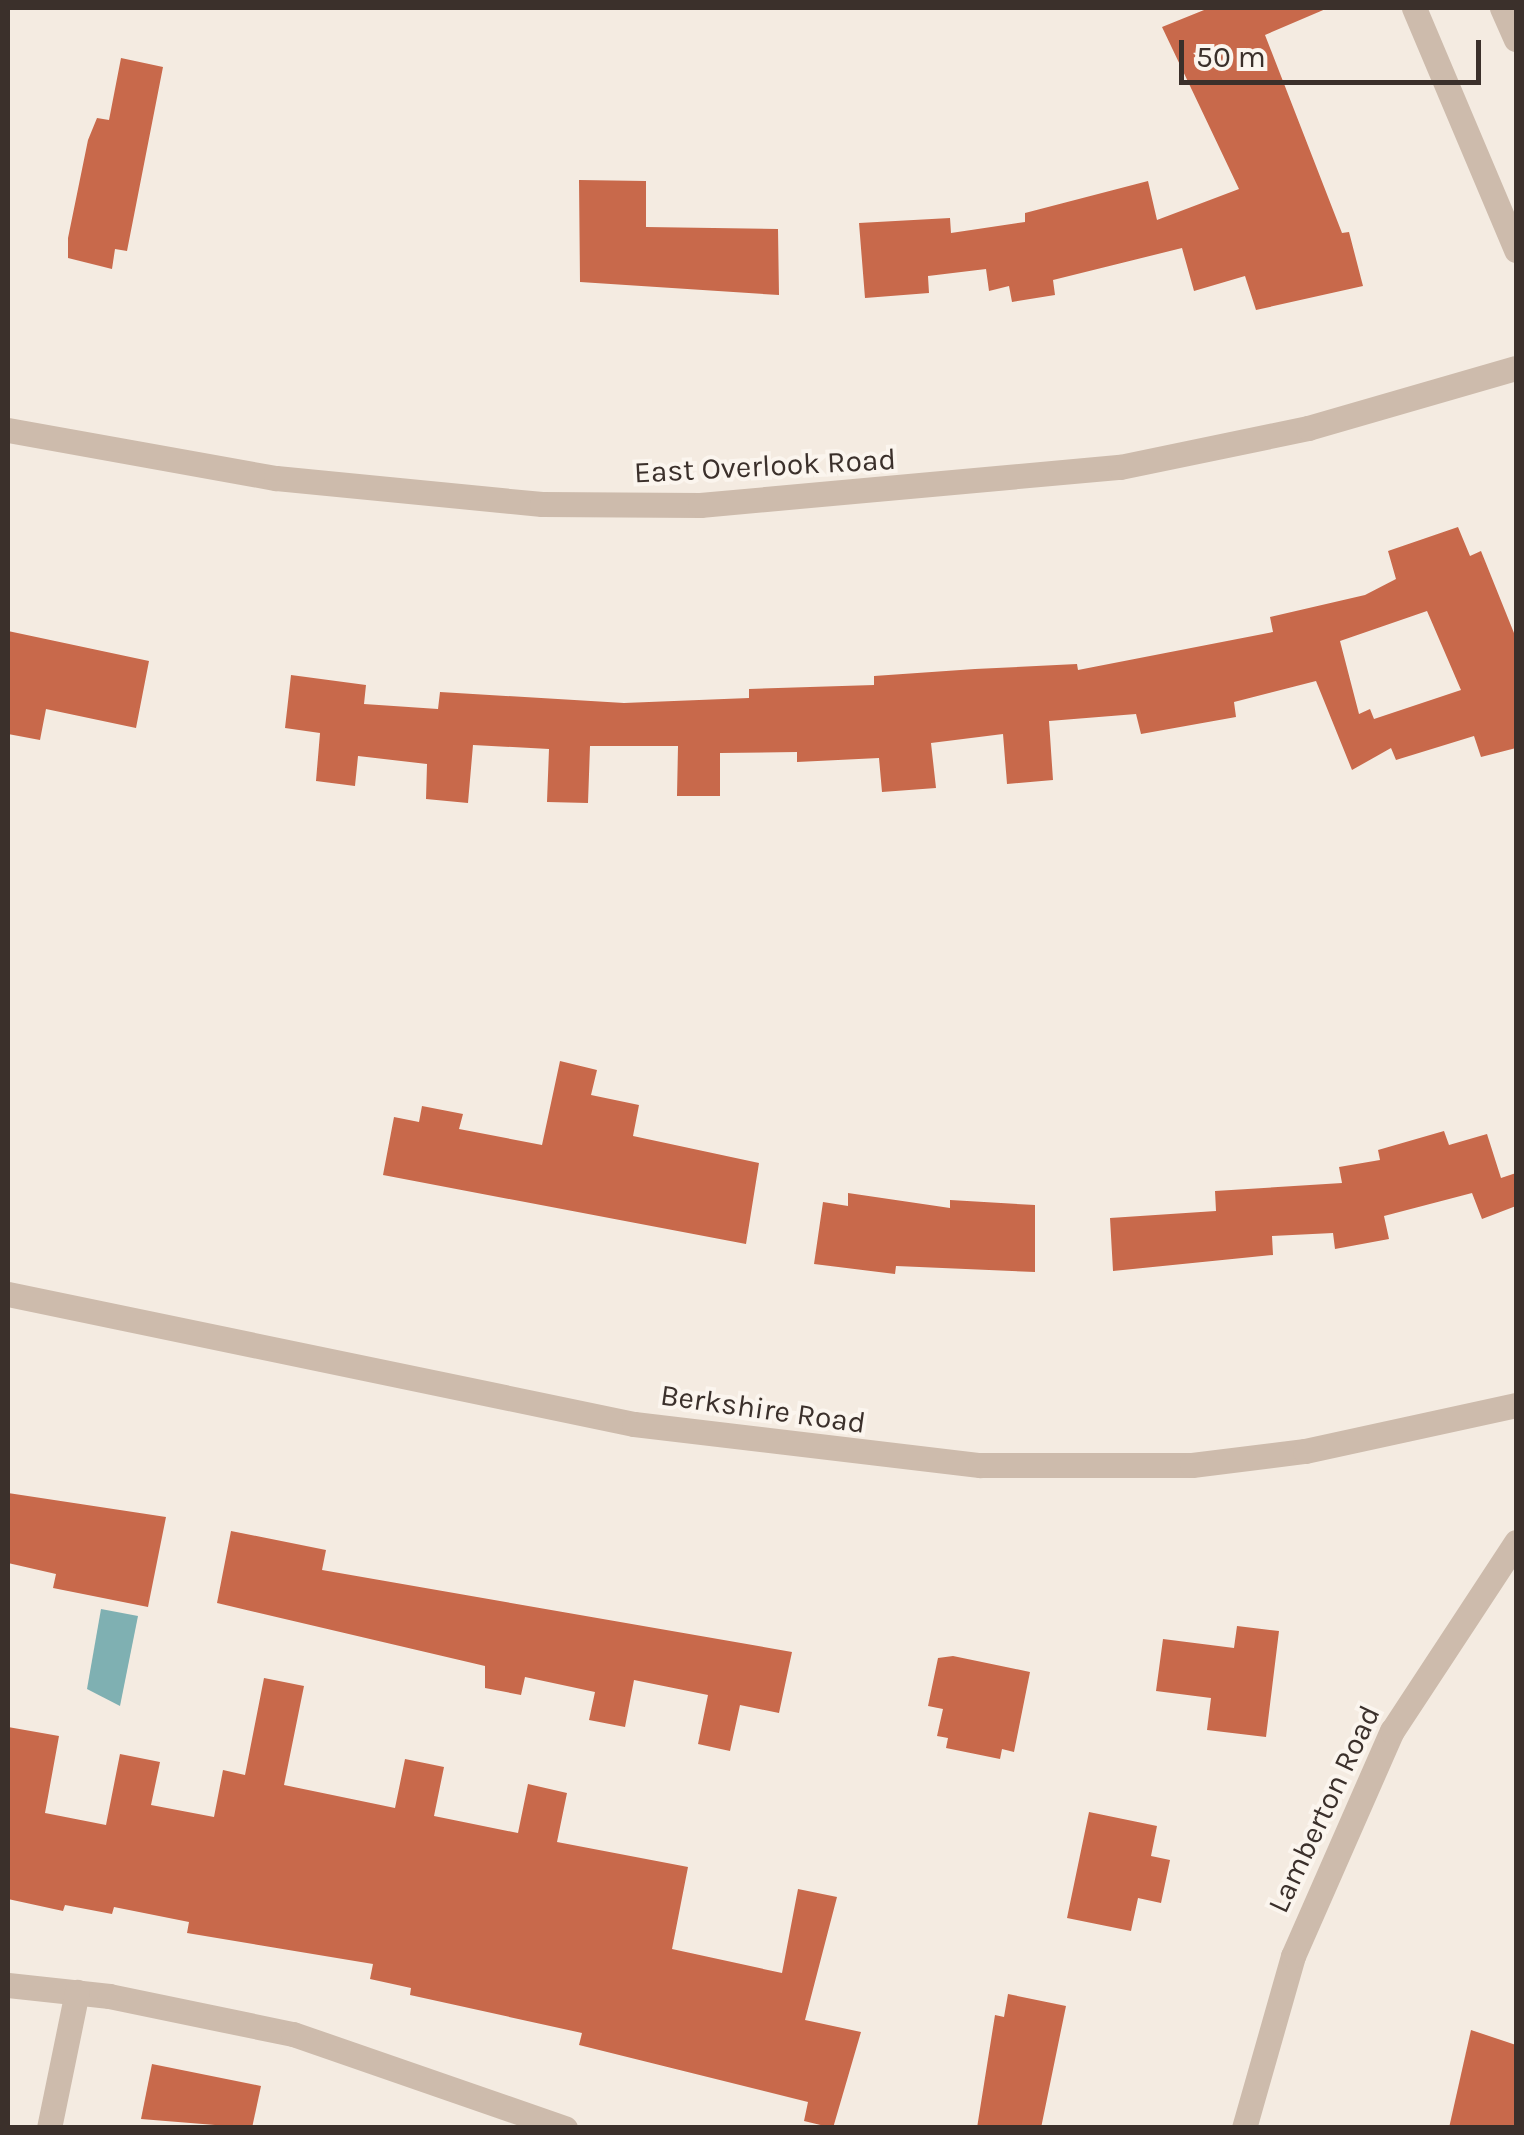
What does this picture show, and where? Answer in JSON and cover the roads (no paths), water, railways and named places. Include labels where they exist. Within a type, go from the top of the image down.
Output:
[{"type":"street","points":[[1414,8],[1516,250]]},
{"type":"street","points":[[1502,8],[1516,39]]},
{"type":"street","name":"East Overlook Road","points":[[8,430],[296,480],[542,504],[718,504],[1120,467],[1308,428],[1516,368]]},
{"type":"street","name":"Berkshire Road","points":[[8,1294],[634,1424],[980,1466],[1192,1465],[1305,1451],[1516,1404]]},
{"type":"street","name":"Lamberton Road","points":[[1244,2128],[1293,1956],[1392,1731],[1516,1542]]},
{"type":"street","points":[[8,1986],[77,1992],[309,2038],[558,2126]]},
{"type":"street","points":[[49,2128],[77,1992]]},
{"type":"water","points":[[101,1609],[138,1616],[120,1706],[87,1689]]}]
